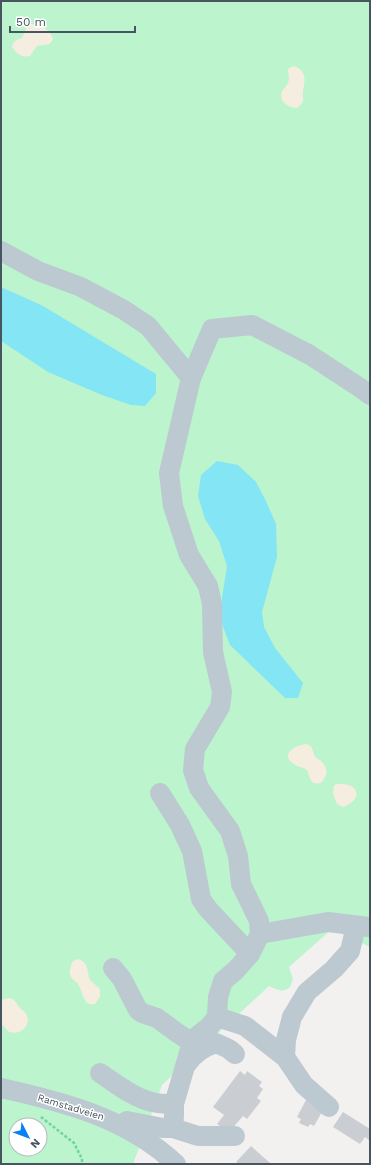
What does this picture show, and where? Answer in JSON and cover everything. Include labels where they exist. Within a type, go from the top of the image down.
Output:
[{"type":"street","points":[[1,251],[38,271],[81,287],[124,310],[148,326],[191,378]]},
{"type":"street","points":[[173,1128],[174,1104],[191,1046],[196,1037],[209,1027],[217,1017],[218,997],[223,981],[236,970],[250,954],[260,934],[259,921],[240,884],[238,856],[230,831],[199,788],[193,770],[195,749],[220,706],[222,692],[213,652],[212,604],[208,586],[189,555],[173,506],[169,473],[191,378],[212,329],[252,325],[310,355],[370,395]]},
{"type":"street","points":[[160,793],[180,825],[192,851],[201,899],[208,909],[250,954]]},
{"type":"street","points":[[260,934],[328,922],[363,926],[350,951],[334,969],[307,992],[292,1017],[286,1040],[285,1057]]},
{"type":"street","points":[[113,968],[122,979],[138,1010],[142,1013],[157,1018],[185,1038],[194,1041]]},
{"type":"street","points":[[217,1017],[245,1026],[285,1057],[304,1085],[329,1107]]},
{"type":"street","points":[[184,1069],[191,1058],[199,1050],[216,1043],[229,1049],[235,1054]]},
{"type":"street","points":[[100,1073],[132,1094],[152,1102],[174,1104]]},
{"type":"street","name":"Ramstadveien","points":[[1,1088],[56,1101],[94,1113],[121,1125],[152,1145],[176,1164]]},
{"type":"street","points":[[121,1125],[127,1121],[163,1128],[173,1128],[198,1136],[235,1136]]},
{"type":"path","points":[[37,1097],[38,1115],[74,1143],[82,1159],[82,1164]]},
{"type":"green space","points":[[1,1],[370,1],[370,947],[332,929],[289,967],[293,979],[290,987],[285,990],[277,990],[269,986],[162,1085],[133,1164],[1,1164]]},
{"type":"sand","points":[[31,24],[45,28],[53,39],[52,42],[48,44],[37,46],[30,56],[22,56],[12,47],[13,43],[22,38],[27,27]]},
{"type":"sand","points":[[293,66],[303,73],[305,79],[303,102],[297,108],[290,107],[281,98],[282,91],[289,81],[288,69]]},
{"type":"sand","points":[[306,744],[312,747],[315,757],[322,762],[326,768],[326,775],[321,783],[317,784],[312,782],[306,769],[294,764],[288,758],[289,752],[295,747]]},
{"type":"sand","points":[[344,784],[354,788],[356,796],[350,804],[343,807],[337,804],[333,793],[334,785]]},
{"type":"sand","points":[[77,959],[86,964],[90,980],[100,989],[100,997],[95,1004],[89,1004],[85,1001],[79,985],[71,977],[71,965]]},
{"type":"sand","points":[[10,998],[15,1001],[26,1013],[28,1019],[24,1029],[14,1033],[1,1025],[1,1000]]},
{"type":"water","points":[[1,287],[43,306],[156,374],[156,393],[145,406],[131,405],[102,395],[48,372],[1,341]]},
{"type":"water","points":[[217,461],[238,465],[256,482],[276,524],[277,557],[262,612],[264,627],[275,648],[303,683],[298,698],[285,698],[230,645],[221,621],[222,598],[227,566],[219,541],[205,519],[198,496],[201,475]]},
{"type":"building","points":[[240,1071],[245,1075],[247,1071],[262,1082],[259,1086],[263,1089],[257,1098],[261,1101],[247,1119],[243,1116],[229,1132],[217,1124],[224,1115],[213,1107]]},
{"type":"building","points":[[306,1100],[323,1110],[314,1126],[310,1124],[308,1127],[299,1123],[301,1119],[297,1117]]},
{"type":"building","points":[[343,1112],[370,1129],[369,1140],[365,1137],[360,1144],[333,1127]]},
{"type":"building","points":[[251,1146],[270,1164],[239,1164],[236,1162]]}]
